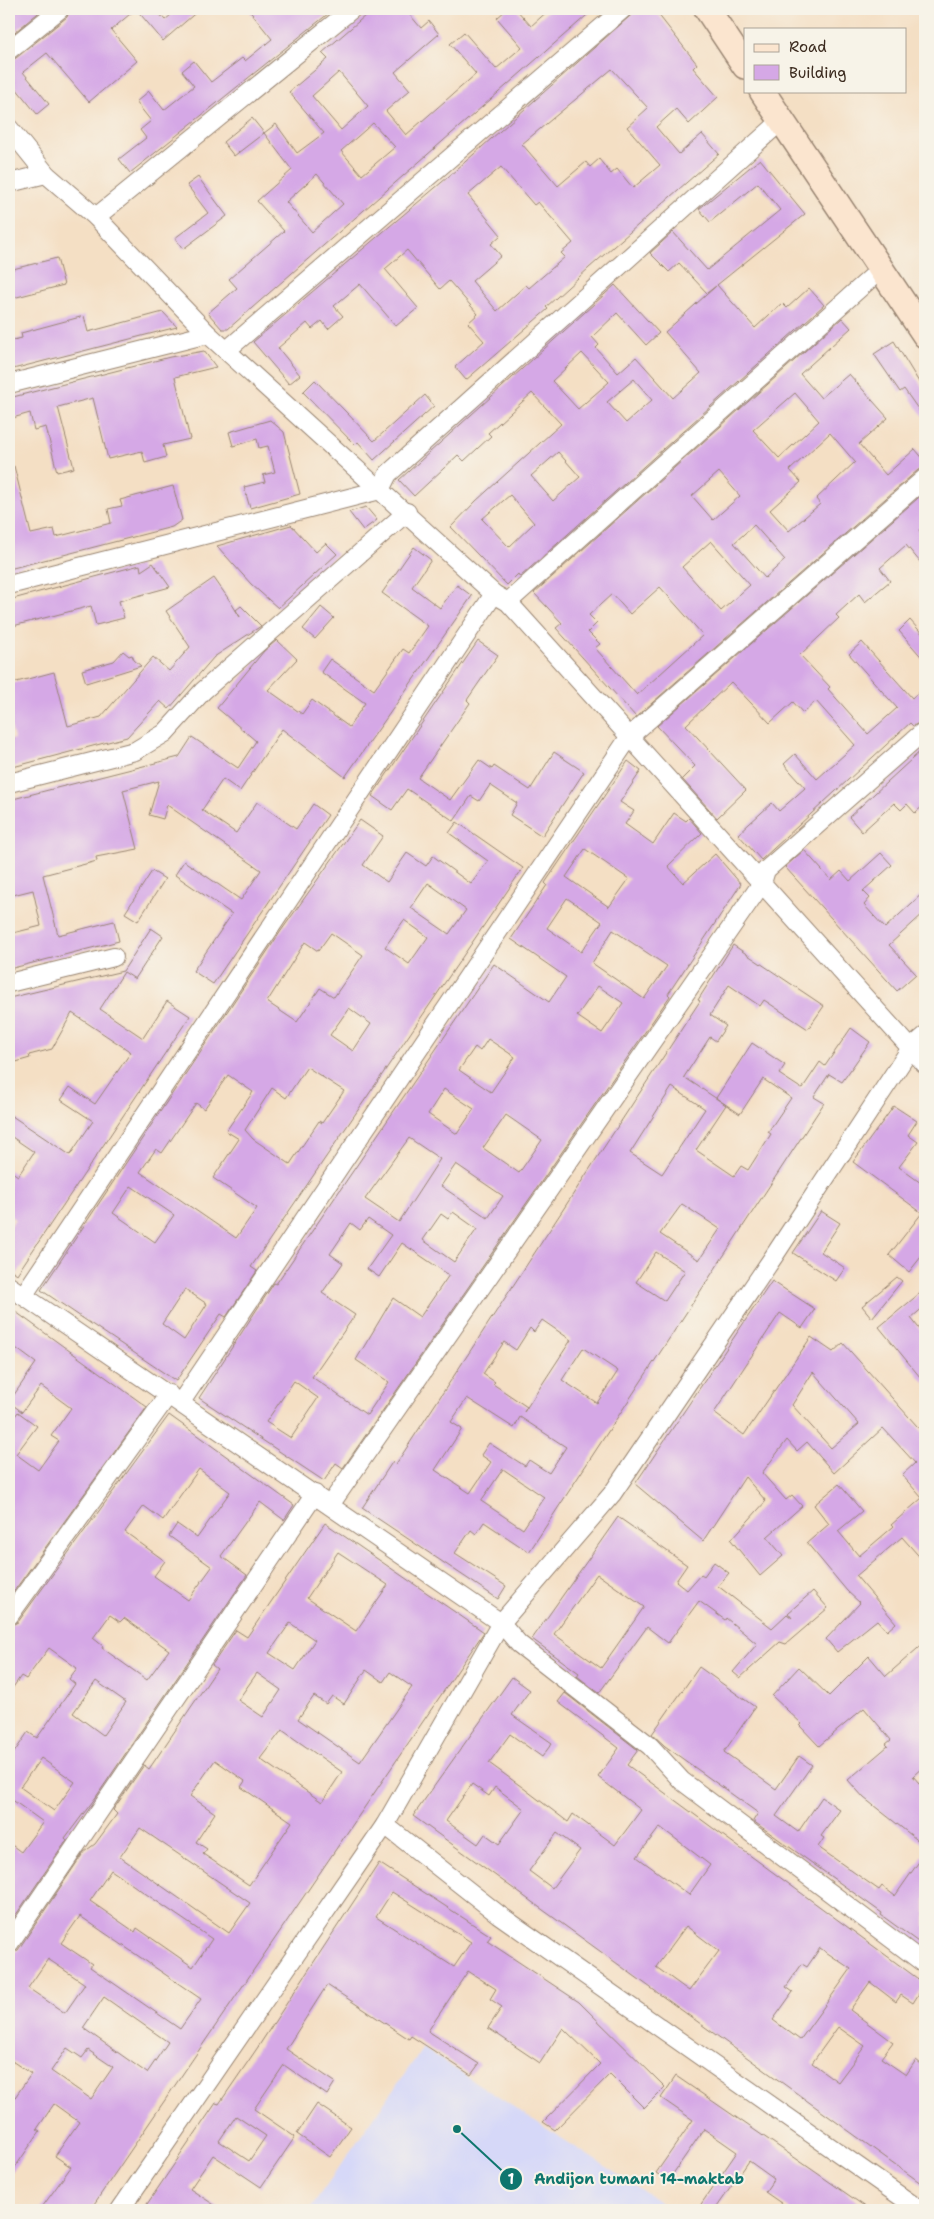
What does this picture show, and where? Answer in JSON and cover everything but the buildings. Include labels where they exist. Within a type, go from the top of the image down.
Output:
[{"type":"street","points":[[9,50],[60,9]]},
{"type":"street","points":[[96,217],[352,9]]},
{"type":"street","points":[[227,350],[623,9]]},
{"type":"street","points":[[708,9],[744,64]]},
{"type":"street","points":[[763,92],[925,335]]},
{"type":"street","points":[[9,585],[380,490],[388,474],[781,121]]},
{"type":"street","points":[[9,128],[46,174],[96,217],[208,334],[501,598],[630,736],[925,1064]]},
{"type":"street","points":[[9,183],[46,174]]},
{"type":"street","points":[[881,270],[501,598],[12,1289],[175,1398],[502,1623],[519,1644],[650,1746],[682,1781],[925,1964]]},
{"type":"street","points":[[9,384],[208,334]]},
{"type":"street","points":[[9,1616],[175,1398],[630,736],[925,478]]},
{"type":"street","points":[[9,783],[134,751],[165,733],[203,691],[406,512]]},
{"type":"street","points":[[330,1505],[762,883],[766,870],[925,730]]},
{"type":"street","points":[[9,983],[114,956]]},
{"type":"street","points":[[120,2210],[384,1825],[502,1623],[612,1494],[774,1256],[911,1048],[925,1036]]},
{"type":"street","points":[[9,1944],[315,1494]]},
{"type":"street","points":[[384,1825],[498,1914],[920,2210]]},
{"type":"shaded area","points":[[423,2048],[672,2210],[309,2210]]},
{"type":"place","name":"Andijon tumani 14-maktab","points":[[457,2129]]}]
